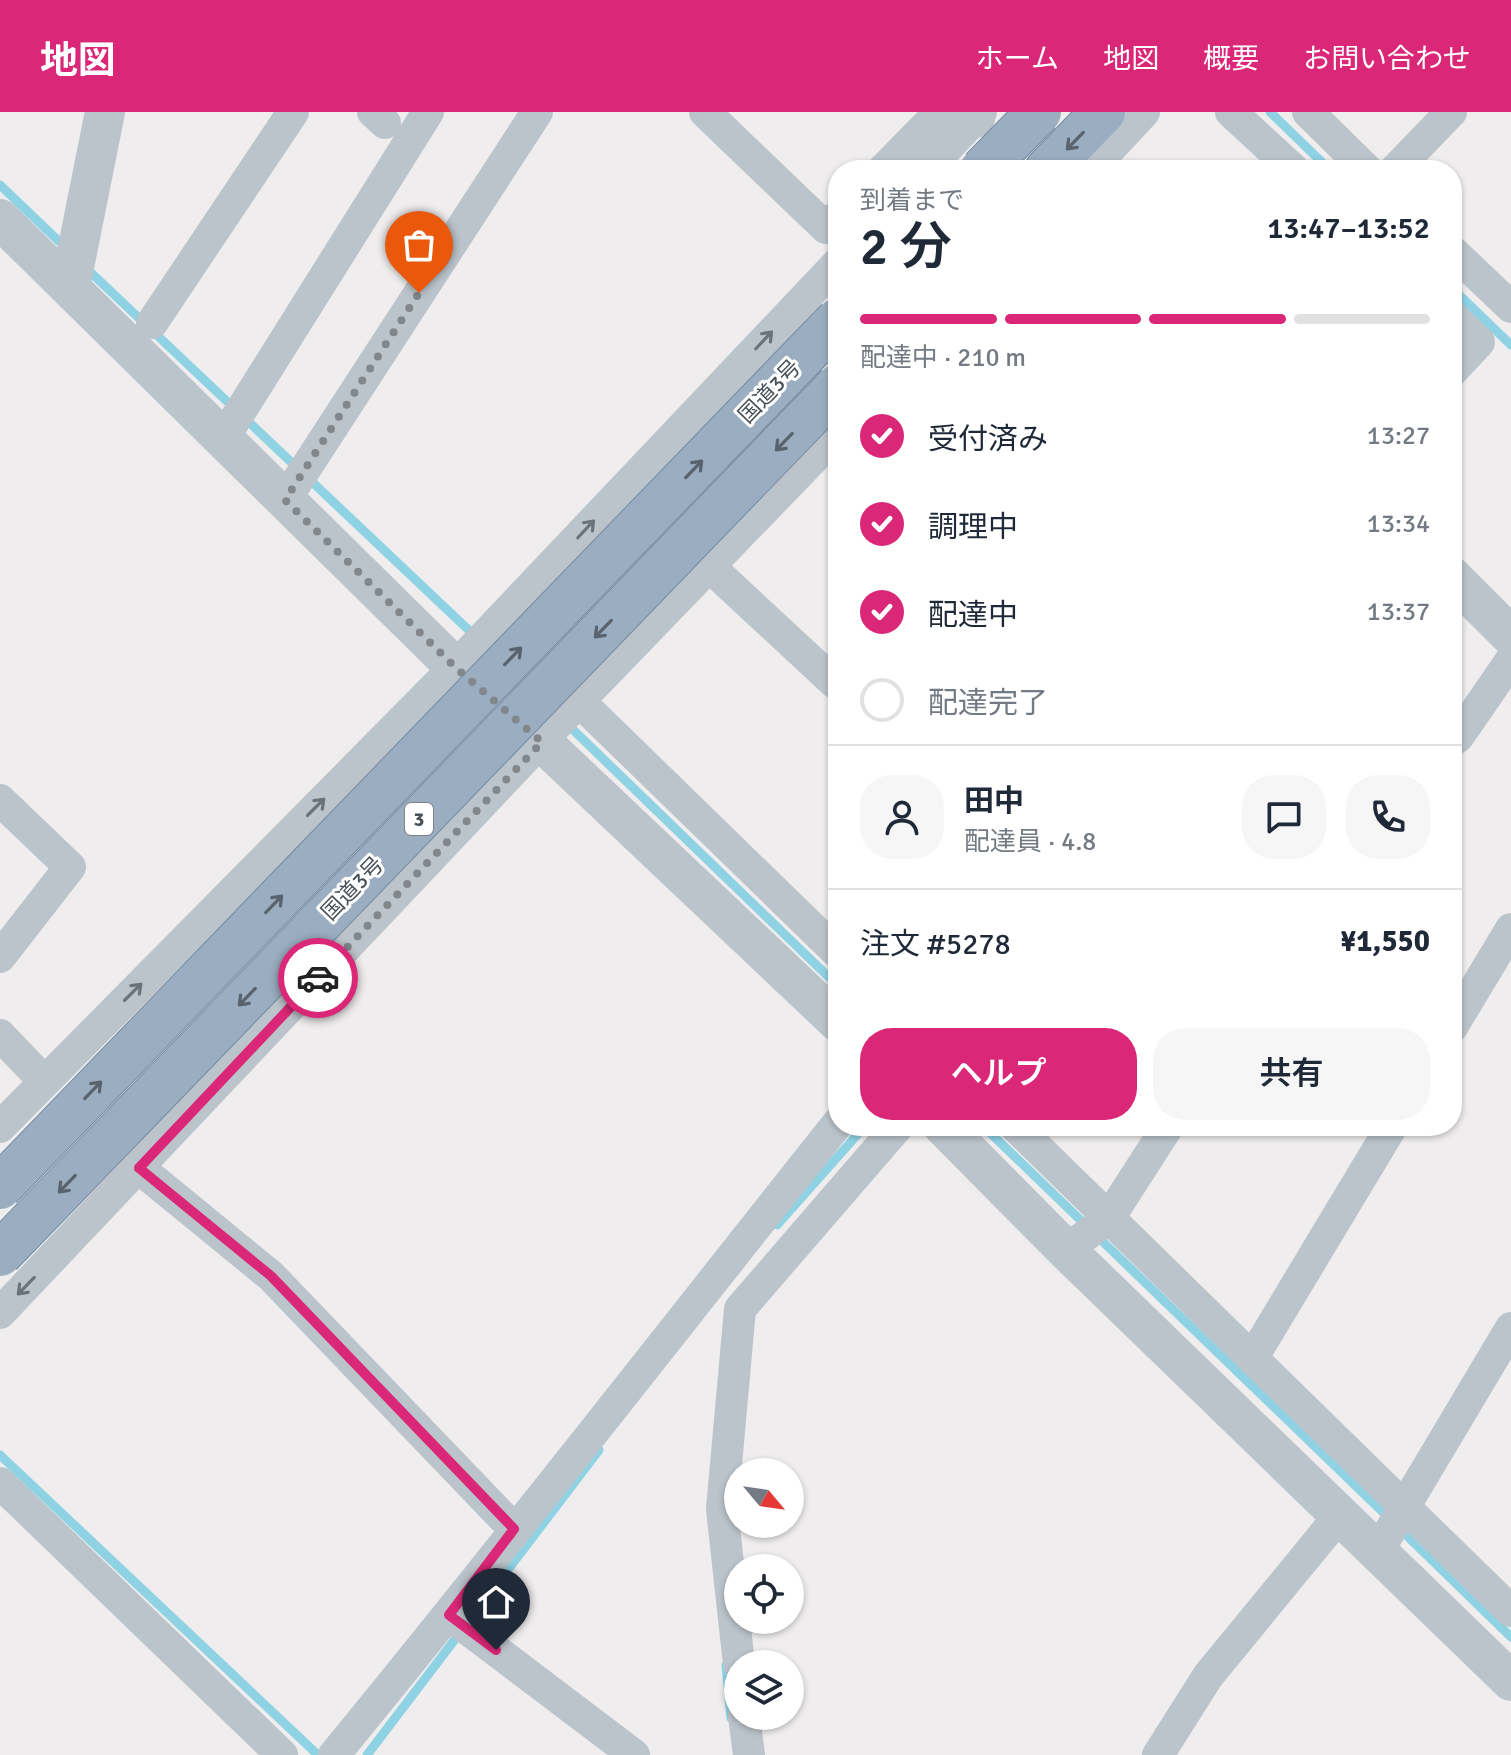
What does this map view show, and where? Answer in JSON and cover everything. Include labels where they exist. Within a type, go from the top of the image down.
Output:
[{"type":"highway","points":[[992,160],[1039,112]]},
{"type":"highway","points":[[1057,160],[1103,112]]},
{"type":"highway","name":"国道3号","points":[[0,1187],[828,330]]},
{"type":"highway","name":"国道3号","points":[[0,1254],[828,396]]},
{"type":"street","points":[[70,287],[105,112]]},
{"type":"street","points":[[152,323],[293,112]]},
{"type":"street","points":[[223,439],[428,112]]},
{"type":"street","points":[[285,500],[537,112]]},
{"type":"street","points":[[705,112],[826,228],[828,226]]},
{"type":"street","points":[[1099,160],[1144,112]]},
{"type":"street","points":[[1231,112],[1283,160]]},
{"type":"street","points":[[1308,112],[1357,160]]},
{"type":"street","points":[[1405,160],[1451,112]]},
{"type":"street","points":[[898,160],[966,114]]},
{"type":"street","points":[[933,160],[966,114]]},
{"type":"street","points":[[966,114],[1018,160]]},
{"type":"street","points":[[0,219],[455,667],[542,742],[828,1013]]},
{"type":"street","points":[[1462,260],[1511,307]]},
{"type":"street","points":[[0,1127],[455,667],[828,274]]},
{"type":"street","points":[[1462,326],[1479,342],[1462,360]]},
{"type":"street","points":[[0,1313],[579,701],[828,443]]},
{"type":"street","points":[[710,567],[828,677]]},
{"type":"street","points":[[1462,590],[1511,636]]},
{"type":"street","points":[[1462,731],[1511,660]]},
{"type":"street","points":[[579,701],[828,943]]},
{"type":"street","points":[[0,800],[70,867],[0,957]]},
{"type":"street","points":[[1462,1010],[1511,929]]},
{"type":"street","points":[[0,1035],[44,1081]]},
{"type":"street","points":[[334,1755],[449,1615],[828,1136]]},
{"type":"street","points":[[737,1650],[722,1509],[740,1309],[889,1136]]},
{"type":"street","points":[[953,1136],[1066,1250],[1511,1681]]},
{"type":"street","points":[[1025,1136],[1511,1611]]},
{"type":"street","points":[[1066,1250],[1109,1218],[1162,1136]]},
{"type":"street","points":[[1253,1357],[1386,1136]]},
{"type":"street","points":[[139,1168],[271,1276],[514,1529]]},
{"type":"street","points":[[1378,1551],[1511,1328]]},
{"type":"street","points":[[0,1483],[282,1755]]},
{"type":"street","points":[[1158,1755],[1208,1676],[1340,1515]]},
{"type":"street","points":[[449,1615],[634,1755]]},
{"type":"street","points":[[746,1730],[749,1755]]},
{"type":"waterway","points":[[1270,112],[1320,160]]},
{"type":"waterway","points":[[0,185],[67,249]]},
{"type":"waterway","points":[[86,268],[476,637]]},
{"type":"waterway","points":[[1462,298],[1511,345]]},
{"type":"waterway","points":[[565,722],[828,976]]},
{"type":"waterway","points":[[777,1225],[856,1136]]},
{"type":"waterway","points":[[993,1136],[1389,1518]]},
{"type":"waterway","points":[[367,1755],[599,1450]]},
{"type":"waterway","points":[[0,1455],[318,1755]]},
{"type":"waterway","points":[[1400,1529],[1511,1637]]},
{"type":"way so far","points":[[318,978],[542,742],[455,667],[285,500],[419,293]]},
{"type":"route","points":[[318,978],[139,1168],[271,1276],[514,1529],[449,1615],[496,1650]]}]
